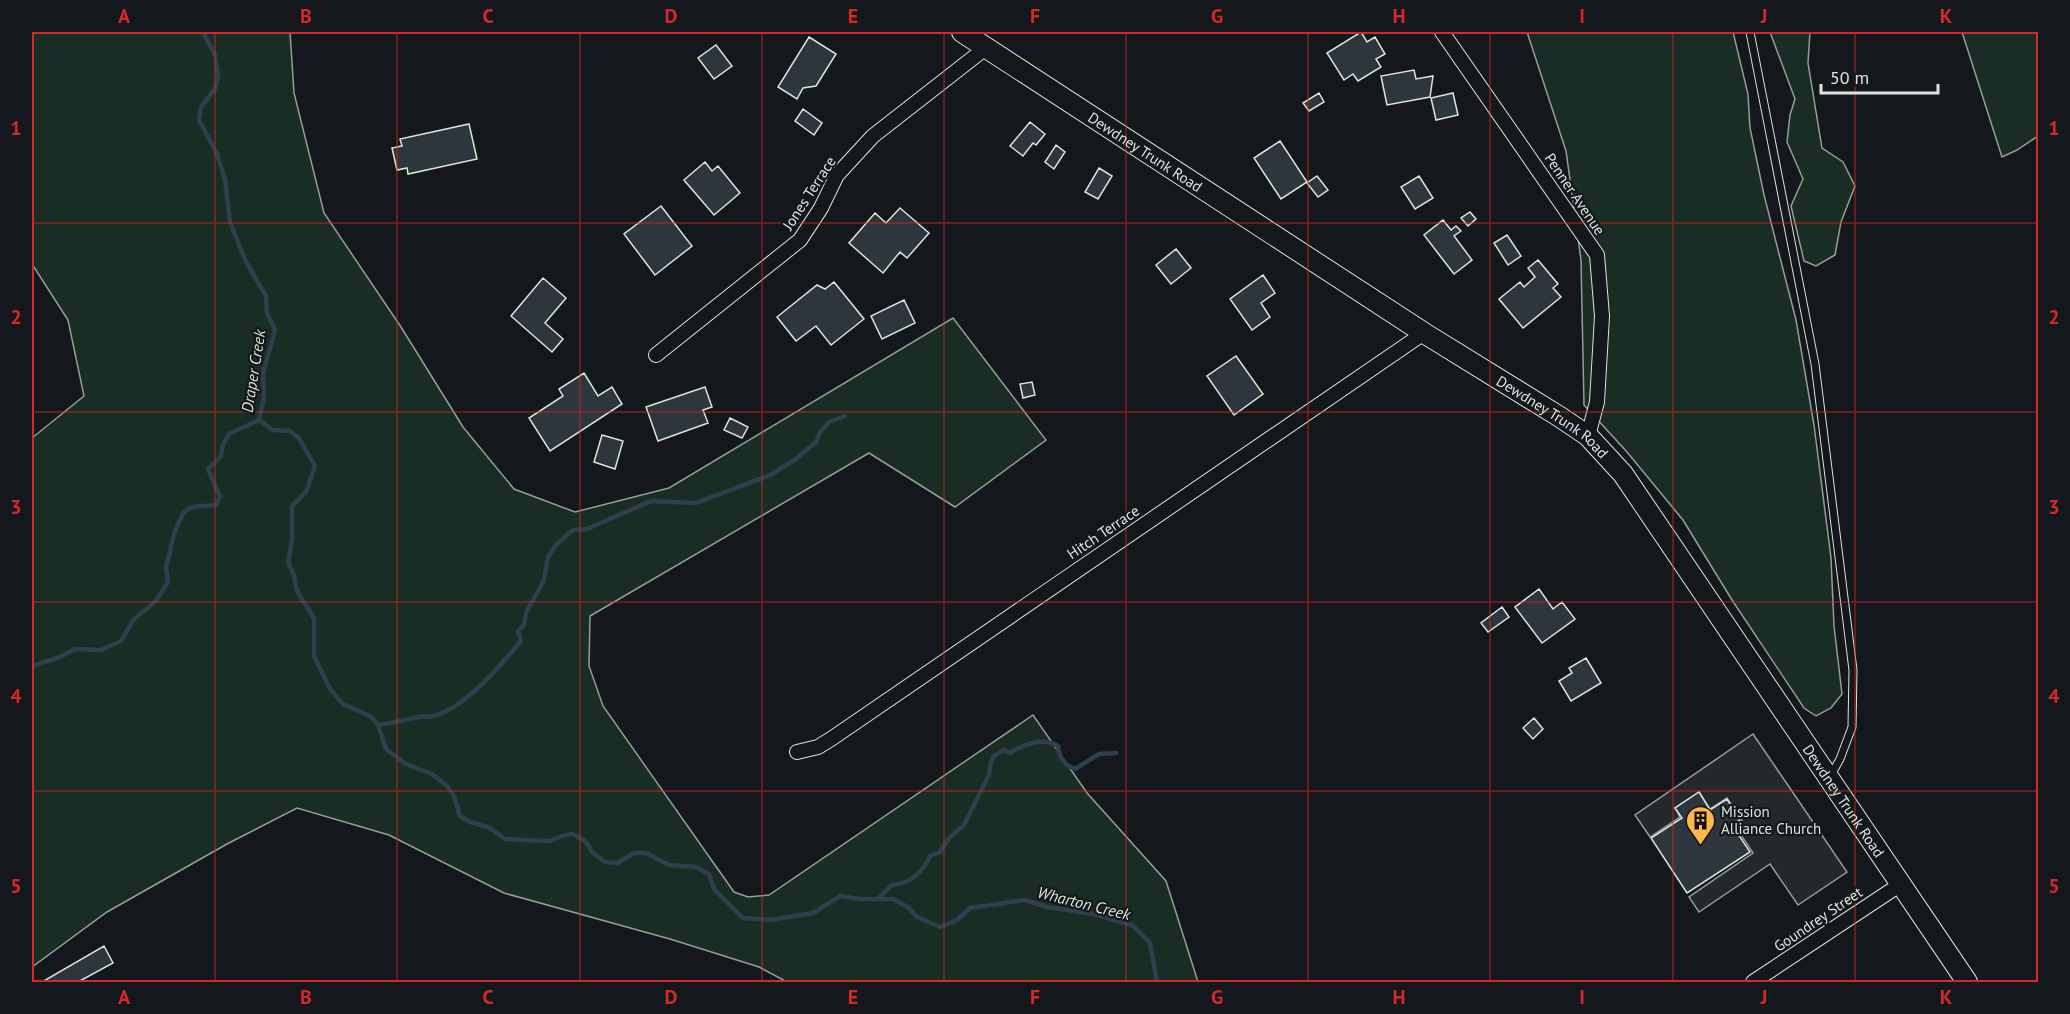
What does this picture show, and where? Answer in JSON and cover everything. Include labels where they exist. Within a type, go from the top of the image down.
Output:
[{"type":"main road","name":"Dewdney Trunk Road","points":[[962,32],[1424,333],[1588,436],[1623,474],[1967,982]]},
{"type":"street","name":"Penner Avenue","points":[[1442,32],[1597,255],[1601,326],[1597,402],[1588,436]]},
{"type":"street","name":"Jones Terrace","points":[[656,355],[800,240],[821,208],[837,175],[873,136],[987,47]]},
{"type":"street","name":"Hitch Terrace","points":[[797,752],[818,747],[831,739],[1424,333]]},
{"type":"street","name":"Goundrey Street","points":[[1753,982],[1901,884]]},
{"type":"lane","points":[[1750,32],[1815,364],[1854,670],[1852,726],[1840,759],[1830,778]]},
{"type":"green space","points":[[32,32],[290,32],[294,93],[324,213],[401,327],[463,427],[514,489],[575,512],[669,488],[953,318],[1046,440],[955,507],[869,453],[590,616],[589,666],[603,706],[734,892],[748,897],[769,895],[1033,715],[1087,793],[1166,881],[1198,982],[787,982],[759,967],[670,939],[504,893],[389,835],[297,808],[227,844],[107,912],[32,967],[32,438],[84,396],[68,320],[32,264]]},
{"type":"green space","points":[[1527,32],[1733,32],[1748,94],[1750,128],[1764,195],[1796,320],[1814,425],[1831,558],[1834,626],[1842,694],[1831,708],[1816,716],[1804,708],[1732,600],[1683,520],[1627,452],[1584,405],[1581,260],[1566,151]]},
{"type":"green space","points":[[1770,32],[1810,32],[1808,63],[1822,148],[1843,162],[1855,186],[1841,222],[1835,255],[1816,266],[1804,261],[1791,206],[1803,179],[1787,142],[1790,115],[1795,99]]},
{"type":"green space","points":[[1962,32],[2038,32],[2038,136],[2002,157]]},
{"type":"shaded area","points":[[1753,734],[1847,872],[1798,905],[1770,864],[1699,912],[1689,897],[1753,853],[1735,826],[1742,820],[1727,798],[1710,809],[1699,792],[1675,808],[1680,817],[1650,837],[1635,815]]},
{"type":"building","points":[[1361,32],[1367,42],[1375,37],[1385,54],[1376,59],[1381,67],[1358,81],[1353,74],[1344,80],[1327,53]]},
{"type":"building","points":[[809,37],[836,54],[816,86],[803,88],[797,99],[778,87]]},
{"type":"building","points":[[716,45],[732,66],[714,79],[698,58]]},
{"type":"building","points":[[1414,70],[1416,79],[1433,76],[1430,97],[1387,105],[1381,76]]},
{"type":"building","points":[[1319,93],[1324,102],[1309,111],[1303,103]]},
{"type":"building","points":[[1453,93],[1458,115],[1436,120],[1431,98]]},
{"type":"building","points":[[803,109],[822,123],[814,135],[795,121]]},
{"type":"building","points":[[1030,122],[1045,134],[1036,145],[1033,143],[1023,156],[1010,146]]},
{"type":"building","points":[[469,124],[477,159],[408,174],[407,168],[397,170],[392,148],[402,146],[400,139]]},
{"type":"building","points":[[1280,141],[1307,182],[1281,199],[1254,158]]},
{"type":"building","points":[[1056,145],[1065,152],[1054,169],[1045,162]]},
{"type":"building","points":[[705,162],[712,171],[718,166],[740,193],[714,215],[684,180]]},
{"type":"building","points":[[1099,168],[1112,176],[1098,199],[1085,192]]},
{"type":"building","points":[[1317,176],[1328,190],[1318,197],[1307,183]]},
{"type":"building","points":[[1419,176],[1433,198],[1415,209],[1401,187]]},
{"type":"building","points":[[661,206],[692,246],[655,275],[624,234]]},
{"type":"building","points":[[900,208],[929,233],[907,258],[900,252],[883,273],[849,243],[875,213],[886,223]]},
{"type":"building","points":[[1470,212],[1476,219],[1468,226],[1461,218]]},
{"type":"building","points":[[1443,220],[1451,230],[1456,226],[1461,231],[1454,236],[1472,260],[1454,274],[1424,235]]},
{"type":"building","points":[[1507,235],[1521,256],[1508,265],[1494,243]]},
{"type":"building","points":[[1176,249],[1191,268],[1171,284],[1156,265]]},
{"type":"building","points":[[1538,260],[1558,284],[1553,288],[1561,297],[1523,328],[1499,299],[1520,282],[1524,287],[1535,277],[1528,268]]},
{"type":"building","points":[[1263,275],[1275,293],[1261,303],[1270,317],[1252,330],[1230,299]]},
{"type":"building","points":[[543,278],[566,298],[545,323],[563,339],[552,352],[511,316]]},
{"type":"building","points":[[834,282],[864,319],[831,345],[816,326],[796,341],[777,317],[817,285],[825,289]]},
{"type":"building","points":[[904,300],[915,323],[882,339],[871,316]]},
{"type":"building","points":[[1236,356],[1263,394],[1234,415],[1207,376]]},
{"type":"building","points":[[584,373],[598,396],[612,387],[622,404],[550,451],[529,418],[563,396],[559,389]]},
{"type":"building","points":[[1032,382],[1035,395],[1023,398],[1020,384]]},
{"type":"building","points":[[705,387],[712,407],[703,410],[708,423],[658,441],[646,407]]},
{"type":"building","points":[[730,418],[748,427],[742,438],[724,430]]},
{"type":"building","points":[[602,435],[623,441],[615,469],[594,462]]},
{"type":"building","points":[[1539,589],[1553,609],[1562,602],[1575,619],[1542,643],[1515,607]]},
{"type":"building","points":[[1502,607],[1509,617],[1488,632],[1481,623]]},
{"type":"building","points":[[1586,658],[1601,683],[1571,701],[1559,681],[1572,673],[1569,668]]},
{"type":"building","points":[[1534,718],[1543,729],[1533,739],[1523,728]]},
{"type":"building","name":"Mission Alliance Church","points":[[1699,792],[1710,810],[1727,799],[1740,820],[1732,825],[1750,852],[1687,893],[1651,838],[1682,818],[1675,808]]},
{"type":"building","points":[[104,946],[113,963],[78,982],[42,982]]},
{"type":"waterway","name":"Draper Creek","points":[[32,666],[60,657],[75,649],[101,650],[121,641],[134,619],[156,601],[168,582],[166,568],[174,534],[183,513],[192,507],[216,505],[220,497],[208,469],[221,456],[223,444],[229,434],[259,420],[264,397],[263,373],[275,330],[267,313],[266,296],[245,260],[230,222],[225,179],[217,154],[199,120],[201,107],[215,89],[218,77],[215,55],[203,32]]},
{"type":"waterway","points":[[378,725],[445,712],[481,685],[521,641],[518,631],[524,625],[526,613],[544,580],[548,557],[556,545],[573,530],[587,529],[651,501],[696,503],[770,475],[796,459],[816,442],[821,431],[829,422],[845,416]]},
{"type":"waterway","name":"Wharton Creek","points":[[259,420],[273,430],[290,431],[299,438],[315,466],[306,492],[292,506],[292,540],[288,562],[294,575],[297,591],[314,618],[314,656],[330,689],[343,704],[370,716],[378,725],[386,749],[406,764],[432,774],[447,786],[454,796],[460,816],[470,822],[488,827],[505,839],[550,841],[573,834],[585,841],[593,853],[605,862],[617,863],[634,853],[646,853],[669,865],[696,867],[709,874],[714,889],[743,918],[771,920],[813,913],[840,896],[860,899],[893,899],[909,908],[917,917],[940,927],[957,920],[970,908],[1025,900],[1047,907],[1094,914],[1132,925],[1150,943],[1157,982]]},
{"type":"waterway","points":[[879,898],[892,885],[905,882],[915,876],[930,856],[940,852],[949,838],[964,825],[989,775],[994,756],[1004,750],[1010,753],[1028,744],[1046,742],[1058,746],[1063,760],[1075,769],[1099,754],[1116,753]]},
{"type":"place","name":"Mission Alliance Church","points":[[1700,846]]}]
